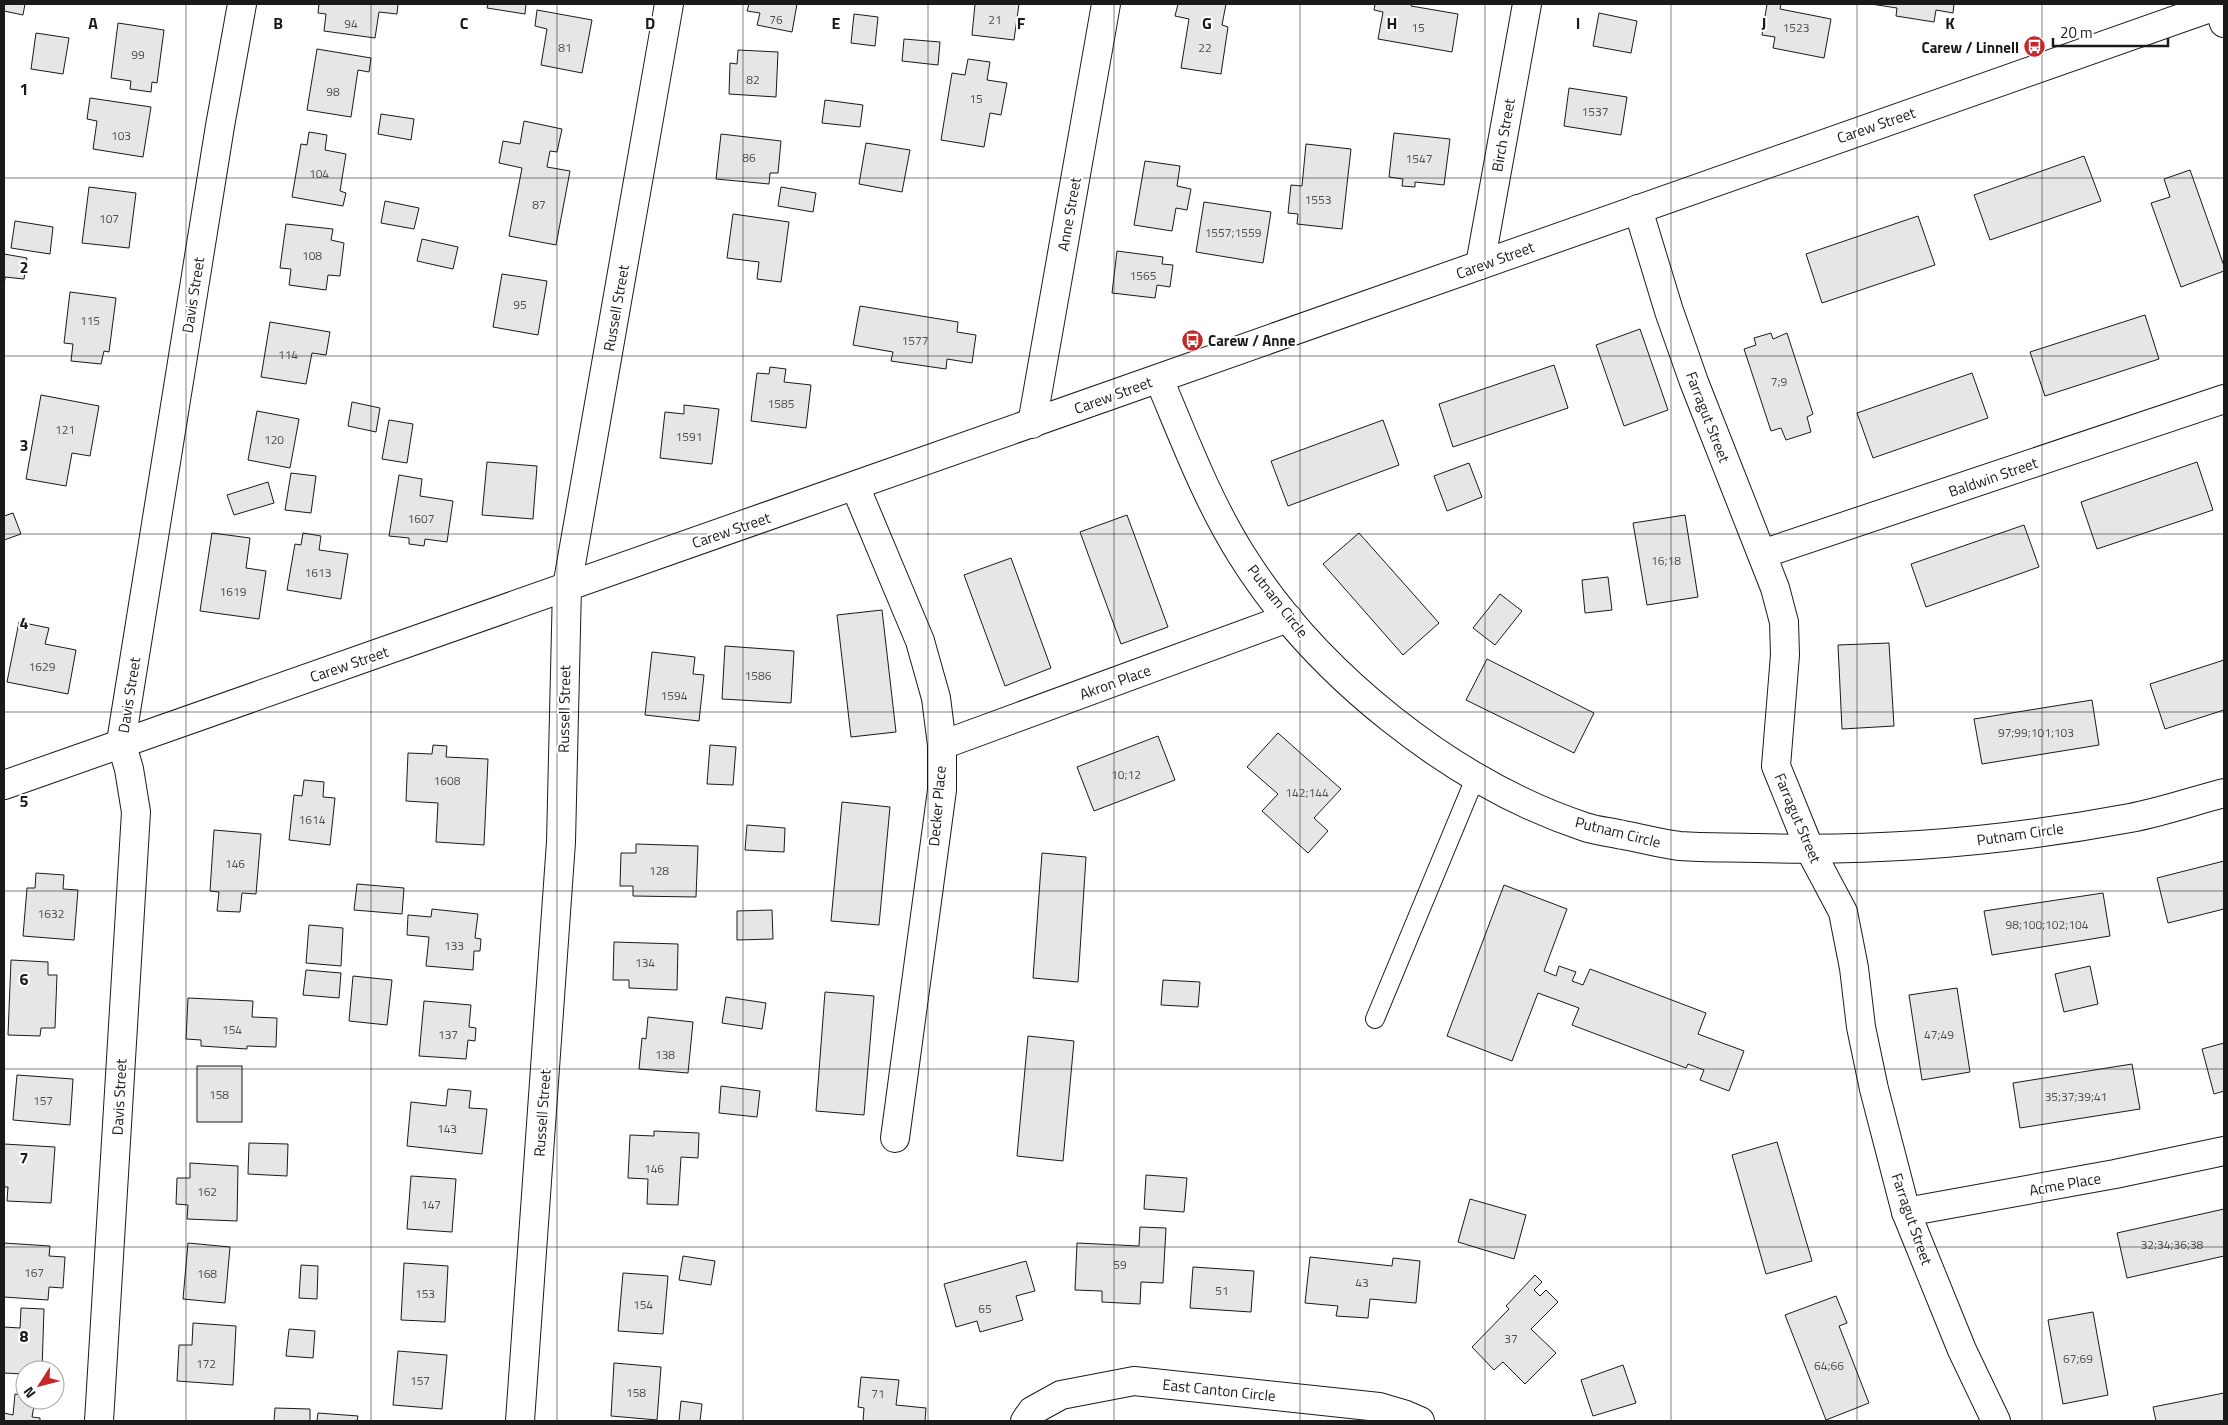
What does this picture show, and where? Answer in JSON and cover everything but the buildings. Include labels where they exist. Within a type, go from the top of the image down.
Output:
[{"type":"street","name":"Davis Street","points":[[99,1421],[136,812],[129,769],[121,742],[218,136],[242,4]]},
{"type":"street","name":"Russell Street","points":[[520,1421],[561,842],[567,588],[670,4]]},
{"type":"street","name":"Anne Street","points":[[1032,424],[1106,4]]},
{"type":"street","name":"Birch Street","points":[[1480,266],[1527,4]]},
{"type":"street","name":"Carew Street","points":[[4,785],[121,742],[567,588],[1638,209],[2221,11]]},
{"type":"street","name":"Farragut Street","points":[[1638,209],[1658,278],[1691,373],[1775,588],[1784,622],[1785,655],[1776,766],[1810,850],[1843,912],[1854,968],[1861,1027],[1874,1089],[1906,1212],[1962,1350],[1996,1421]]},
{"type":"street","name":"Putnam Circle","points":[[1159,379],[1215,506],[1241,555],[1288,618],[1329,663],[1380,710],[1444,757],[1514,797],[1586,827],[1677,846],[1810,850],[1867,849],[2000,839],[2134,817],[2224,793]]},
{"type":"street","name":"Baldwin Street","points":[[1762,554],[2224,399]]},
{"type":"street","name":"Decker Place","points":[[855,486],[920,642],[936,698],[942,745],[942,790],[895,1138]]},
{"type":"street","name":"Akron Place","points":[[942,745],[1288,618]]},
{"type":"street","name":"Acme Place","points":[[1906,1212],[2115,1174],[2224,1151]]},
{"type":"street","name":"East Canton Circle","points":[[1025,1421],[1032,1411],[1061,1395],[1134,1380],[1379,1407],[1406,1414],[1420,1421]]},
{"type":"lane","points":[[1375,1019],[1476,776]]},
{"type":"place","name":"Carew / Linnell","points":[[2035,47]]},
{"type":"place","name":"Carew / Anne","points":[[1192,340]]}]
